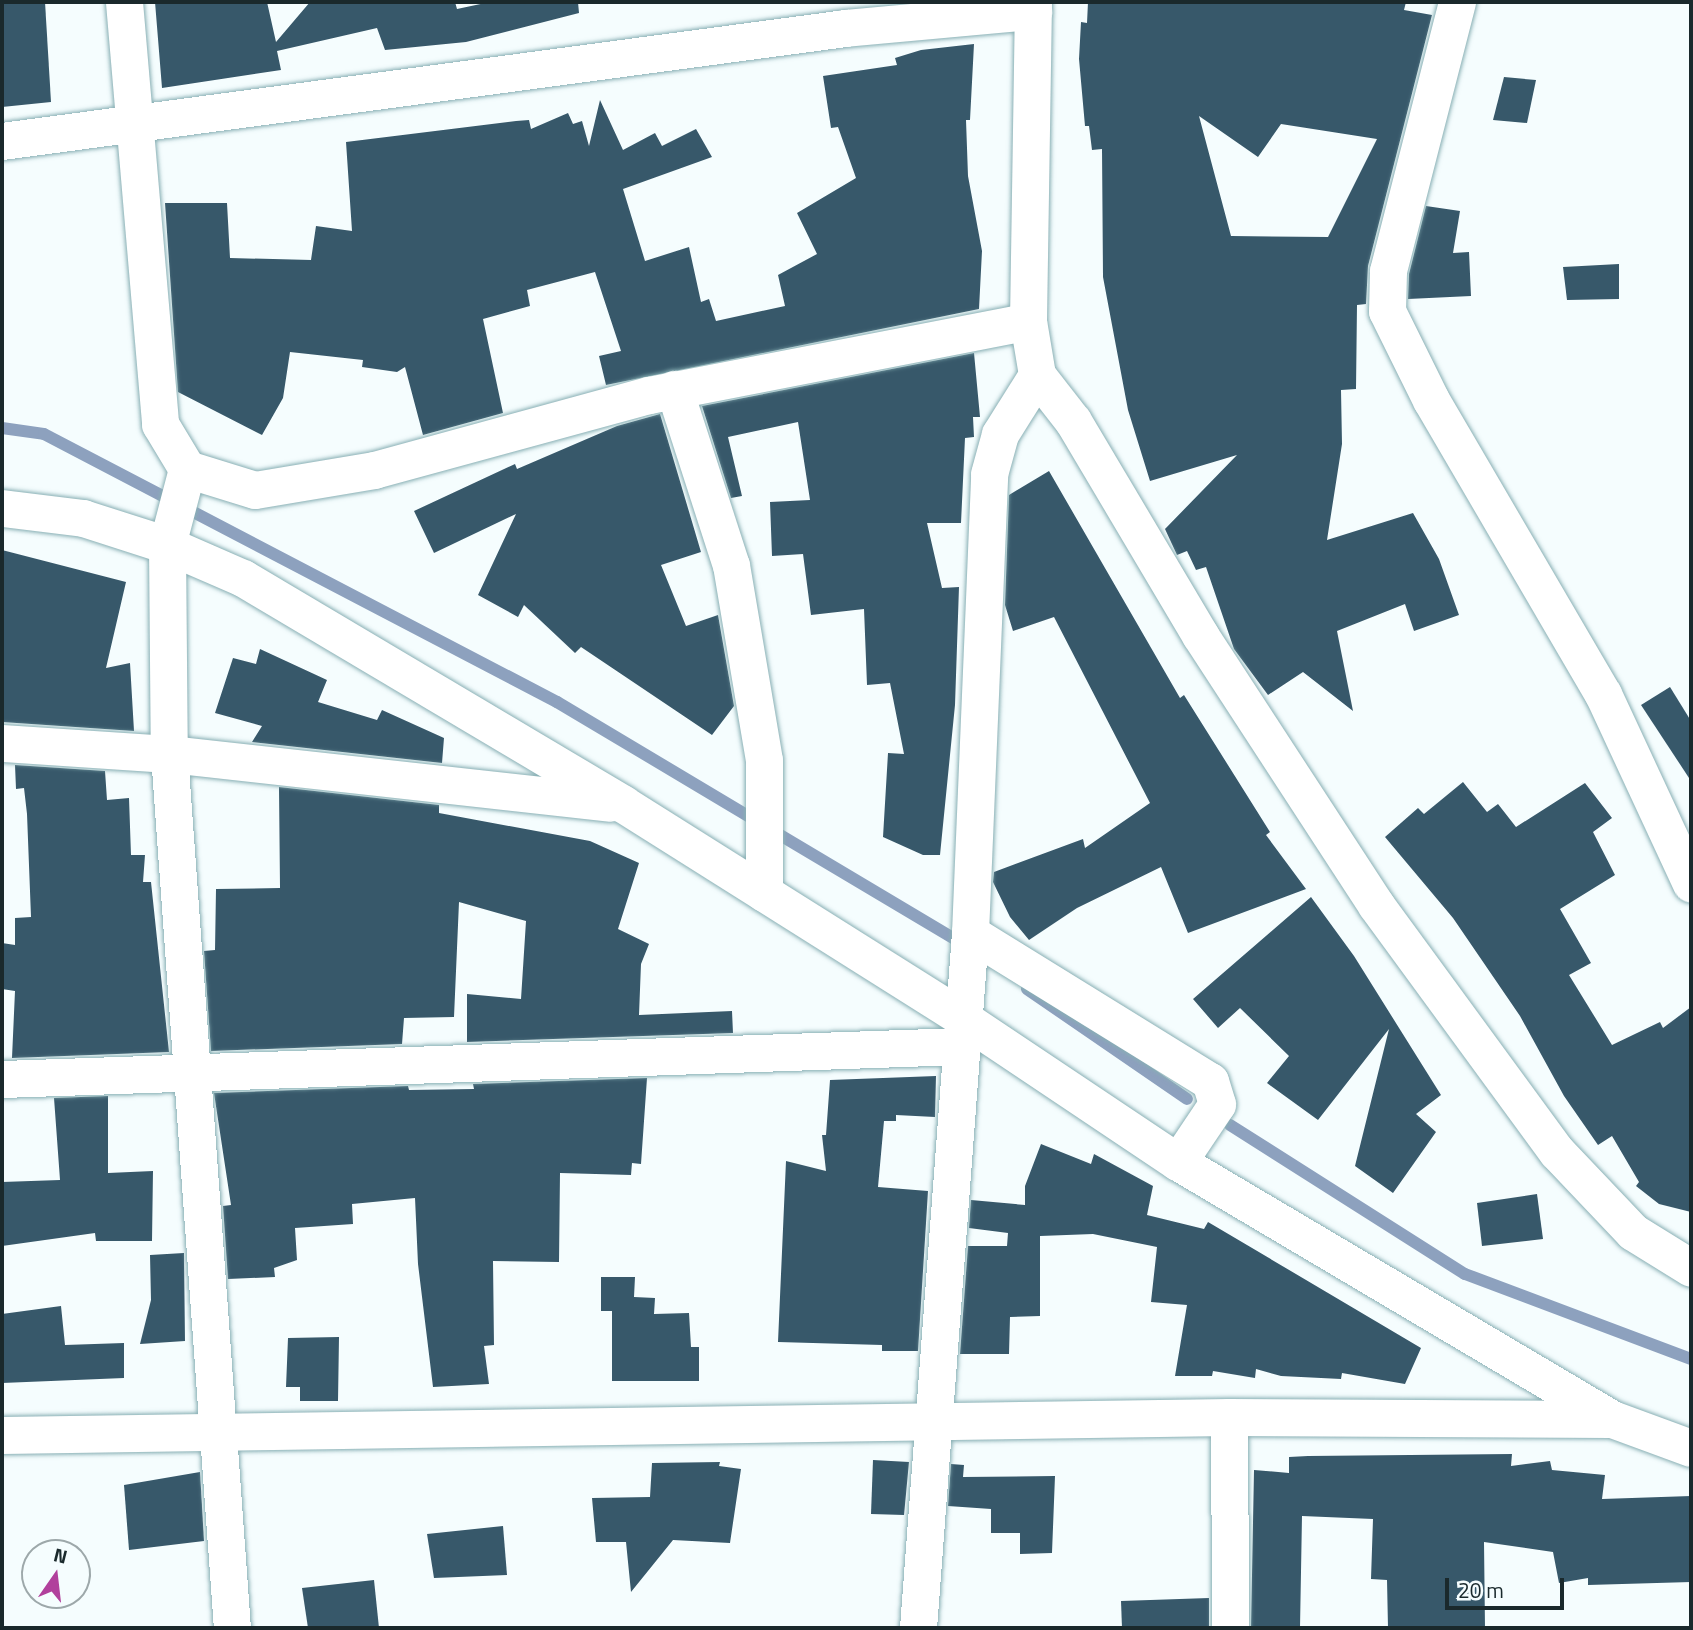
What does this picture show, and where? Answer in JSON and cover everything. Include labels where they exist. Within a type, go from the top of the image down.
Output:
[{"type":"street","points":[[124,2],[160,424],[187,469],[255,490],[374,470],[674,389],[1028,320]]},
{"type":"street","points":[[1457,2],[1388,271],[1387,311],[1431,400],[1603,694],[1691,884]]},
{"type":"street","points":[[2,141],[133,124],[863,14],[1033,6],[1028,320],[1037,375],[1073,421],[1200,635],[1376,905],[1557,1152],[1633,1232],[1691,1268]]},
{"type":"street","points":[[918,1628],[931,1420],[970,933],[989,474],[1000,434],[1037,375]]},
{"type":"street","points":[[674,389],[731,565],[764,760],[764,893]]},
{"type":"street","points":[[187,469],[167,545],[169,754],[189,1072],[232,1628]]},
{"type":"street","points":[[2,508],[83,519],[167,545],[243,578],[624,804],[764,893],[961,1032],[1612,1419],[1691,1448]]},
{"type":"street","points":[[2,743],[169,754],[624,804]]},
{"type":"street","points":[[970,933],[1210,1081],[1217,1104],[1178,1162]]},
{"type":"street","points":[[2,1079],[189,1072],[961,1032]]},
{"type":"street","points":[[2,1435],[1229,1417],[1612,1419]]},
{"type":"street","points":[[1229,1417],[1230,1628]]},
{"type":"building","points":[[2,2],[45,2],[51,102],[2,107]]},
{"type":"building","points":[[155,2],[267,2],[276,42],[310,2],[455,2],[457,9],[490,2],[578,2],[579,13],[466,42],[385,50],[377,28],[277,51],[281,70],[162,88]]},
{"type":"building","points":[[1088,2],[1406,2],[1404,10],[1432,15],[1368,266],[1366,304],[1357,305],[1356,389],[1341,390],[1342,444],[1327,540],[1413,513],[1439,559],[1459,615],[1414,631],[1405,604],[1337,631],[1353,711],[1303,672],[1268,695],[1234,649],[1206,567],[1196,570],[1187,551],[1177,555],[1165,529],[1237,455],[1150,481],[1128,410],[1103,277],[1102,149],[1092,150],[1089,126],[1085,126],[1079,59],[1081,22],[1087,23]],"holes":[[[1199,116],[1258,157],[1281,124],[1377,139],[1328,237],[1231,236]]]},
{"type":"building","points":[[974,44],[970,120],[966,120],[968,176],[982,251],[979,309],[606,385],[599,356],[621,351],[595,272],[527,290],[530,306],[483,319],[503,413],[423,435],[405,367],[397,372],[362,367],[363,360],[290,352],[283,398],[262,435],[178,392],[165,203],[227,203],[230,258],[311,260],[316,226],[352,231],[346,142],[529,120],[531,129],[568,113],[573,124],[582,121],[589,146],[600,100],[623,150],[655,133],[662,146],[696,129],[712,157],[623,189],[645,261],[689,247],[701,302],[709,299],[716,321],[785,306],[778,275],[817,254],[797,213],[856,178],[838,127],[831,128],[823,76],[897,65],[895,58],[921,50]]},
{"type":"building","points":[[1504,77],[1536,80],[1527,123],[1493,120]]},
{"type":"building","points":[[1426,206],[1460,211],[1453,253],[1469,252],[1471,296],[1408,299],[1409,274]]},
{"type":"building","points":[[1619,264],[1619,299],[1567,300],[1563,267]]},
{"type":"building","points":[[974,353],[980,417],[973,417],[974,437],[965,438],[961,523],[927,523],[942,588],[959,587],[955,705],[940,855],[923,855],[883,837],[888,753],[904,754],[890,683],[867,685],[864,609],[811,615],[803,554],[772,556],[770,502],[810,500],[798,422],[728,437],[742,496],[731,498],[702,406]]},
{"type":"building","points":[[660,414],[701,552],[661,565],[686,626],[718,615],[734,706],[712,735],[581,647],[575,653],[524,605],[518,617],[478,595],[516,514],[434,553],[414,511],[515,464],[517,469],[617,426]]},
{"type":"building","points":[[1049,471],[1180,698],[1184,695],[1270,832],[1266,835],[1306,889],[1188,933],[1161,867],[1077,908],[1029,940],[1010,917],[993,882],[994,872],[1083,839],[1085,848],[1150,803],[1054,617],[1013,631],[1005,605],[1009,495]]},
{"type":"building","points":[[2,550],[126,582],[106,668],[130,663],[134,731],[2,722]]},
{"type":"building","points":[[260,649],[327,680],[318,702],[377,720],[382,710],[444,738],[442,763],[252,742],[262,726],[215,713],[233,658],[256,664]]},
{"type":"building","points":[[1670,687],[1691,721],[1691,781],[1641,705]]},
{"type":"building","points":[[15,765],[105,771],[107,800],[129,798],[131,855],[145,855],[143,882],[151,882],[169,1052],[12,1058],[15,991],[2,989],[2,943],[15,945],[15,918],[31,917],[27,814],[24,788],[16,789]]},
{"type":"building","points":[[1463,782],[1487,812],[1498,804],[1516,827],[1585,783],[1612,818],[1593,832],[1615,875],[1560,909],[1591,963],[1569,975],[1612,1045],[1660,1022],[1663,1028],[1691,1007],[1691,1212],[1659,1204],[1636,1186],[1639,1182],[1612,1136],[1598,1145],[1564,1096],[1520,1016],[1453,918],[1385,837],[1418,808],[1424,814]]},
{"type":"building","points":[[279,787],[439,805],[439,813],[590,841],[639,863],[618,929],[649,944],[641,964],[639,1015],[732,1011],[733,1033],[467,1042],[467,994],[521,999],[526,921],[459,902],[454,1017],[404,1018],[402,1044],[211,1051],[204,951],[215,950],[216,889],[280,888]]},
{"type":"building","points":[[1311,897],[1354,956],[1441,1095],[1416,1114],[1436,1132],[1393,1193],[1355,1166],[1389,1029],[1318,1120],[1267,1083],[1289,1056],[1240,1008],[1218,1028],[1193,999]]},
{"type":"building","points":[[936,1076],[935,1117],[896,1115],[896,1121],[884,1121],[878,1187],[928,1191],[918,1351],[882,1351],[882,1345],[778,1342],[786,1161],[826,1171],[822,1135],[826,1135],[830,1080]]},
{"type":"building","points":[[647,1078],[641,1164],[632,1163],[631,1175],[560,1173],[559,1262],[493,1261],[494,1345],[484,1346],[489,1384],[433,1387],[418,1264],[415,1198],[352,1204],[353,1224],[295,1228],[297,1260],[274,1268],[275,1277],[228,1279],[223,1206],[231,1205],[214,1093],[408,1086],[409,1090],[474,1089],[473,1084]]},
{"type":"building","points":[[108,1096],[108,1173],[153,1171],[152,1241],[96,1241],[95,1233],[2,1246],[2,1182],[60,1180],[54,1098]]},
{"type":"building","points":[[1041,1144],[1091,1164],[1094,1154],[1153,1186],[1147,1215],[1204,1229],[1208,1222],[1421,1348],[1405,1384],[1342,1373],[1341,1379],[1281,1376],[1256,1369],[1255,1378],[1213,1371],[1212,1376],[1175,1376],[1187,1305],[1151,1302],[1157,1247],[1093,1234],[1040,1236],[1040,1316],[1010,1317],[1009,1354],[960,1354],[968,1246],[1007,1246],[1008,1233],[969,1228],[971,1200],[1025,1205],[1025,1186]]},
{"type":"building","points":[[1537,1194],[1543,1239],[1482,1246],[1477,1203]]},
{"type":"building","points":[[184,1253],[185,1341],[140,1344],[151,1300],[150,1255]]},
{"type":"building","points":[[601,1277],[635,1277],[634,1297],[655,1298],[654,1314],[689,1313],[691,1347],[699,1347],[699,1381],[612,1381],[612,1311],[601,1311]]},
{"type":"building","points":[[61,1306],[65,1345],[124,1343],[124,1378],[2,1383],[2,1314]]},
{"type":"building","points":[[339,1337],[338,1401],[300,1401],[300,1387],[286,1387],[288,1338]]},
{"type":"building","points":[[1512,1454],[1511,1466],[1550,1461],[1552,1470],[1605,1475],[1602,1499],[1691,1496],[1691,1582],[1588,1585],[1588,1578],[1559,1583],[1553,1552],[1484,1542],[1485,1628],[1388,1628],[1387,1580],[1371,1579],[1373,1519],[1302,1516],[1300,1628],[1251,1628],[1254,1470],[1289,1473],[1289,1457]]},
{"type":"building","points":[[873,1460],[909,1462],[904,1515],[871,1514]]},
{"type":"building","points":[[720,1462],[719,1466],[741,1469],[730,1543],[673,1540],[631,1592],[626,1542],[596,1542],[592,1498],[650,1497],[652,1463]]},
{"type":"building","points":[[951,1464],[964,1465],[963,1477],[1055,1476],[1052,1553],[1020,1554],[1020,1533],[991,1533],[991,1509],[948,1506]]},
{"type":"building","points":[[200,1472],[204,1541],[129,1550],[124,1485]]},
{"type":"building","points":[[503,1526],[507,1575],[434,1578],[427,1534]]},
{"type":"building","points":[[374,1580],[379,1628],[308,1628],[302,1588]]},
{"type":"building","points":[[1209,1598],[1209,1628],[1122,1628],[1121,1601]]},
{"type":"waterway","points":[[2,428],[44,434],[557,702],[964,945]]},
{"type":"waterway","points":[[1027,989],[1187,1099]]},
{"type":"waterway","points":[[1230,1125],[1465,1274],[1691,1359]]}]
